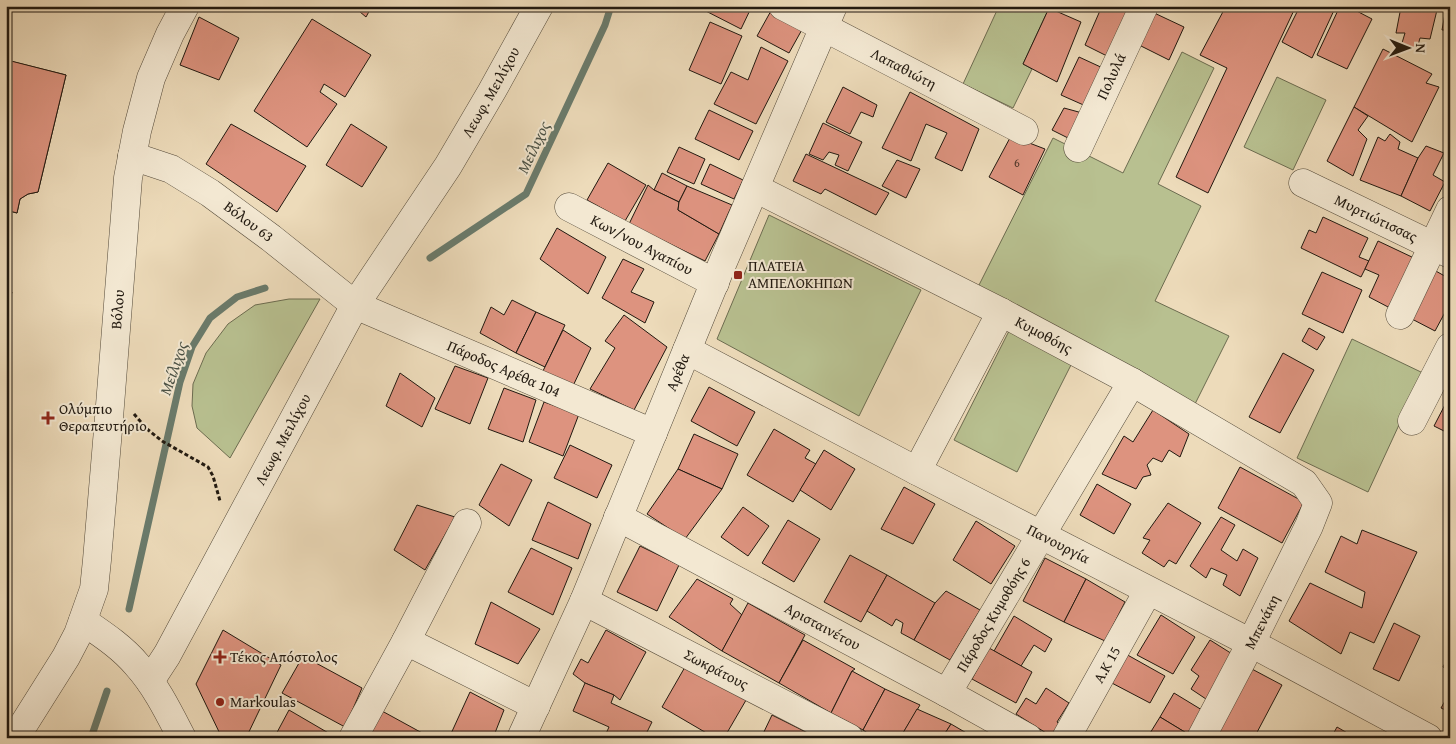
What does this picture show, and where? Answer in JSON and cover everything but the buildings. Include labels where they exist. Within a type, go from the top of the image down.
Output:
[{"type":"street","name":"Βόλου","points":[[83,621],[94,589],[98,560],[128,178],[151,78],[170,34],[185,6]]},
{"type":"street","name":"Λαπαθιώτη","points":[[784,6],[828,16],[1024,131]]},
{"type":"street","name":"Πολυλά","points":[[1078,148],[1144,6]]},
{"type":"street","name":"Λεωφ. Μειλίχου","points":[[150,680],[166,655],[355,305],[448,166],[492,91],[533,9]]},
{"type":"street","name":"Αρέθα","points":[[522,738],[584,601],[652,433],[828,16]]},
{"type":"street","name":"Βόλου 63","points":[[132,156],[171,170],[210,193],[271,238],[355,305]]},
{"type":"street","name":"Μυρτιώτισσας","points":[[1303,183],[1441,250]]},
{"type":"street","name":"Κυμοθόης","points":[[755,188],[1001,312],[1132,382],[1304,483],[1318,504]]},
{"type":"street","name":"Κων/νου Αγαπίου","points":[[569,207],[715,283]]},
{"type":"street","points":[[1400,315],[1441,250],[1450,210]]},
{"type":"street","name":"Πάροδος Αρέθα 104","points":[[355,305],[652,433]]},
{"type":"street","points":[[917,471],[1001,312]]},
{"type":"street","points":[[1412,422],[1450,346]]},
{"type":"street","name":"Πανουργία","points":[[688,350],[917,471],[1251,643],[1428,738]]},
{"type":"street","name":"Πάροδος Κυμοθόης 6","points":[[947,693],[1132,382]]},
{"type":"street","name":"Μπενάκη","points":[[1202,738],[1309,526],[1318,504]]},
{"type":"street","name":"Αρισταινέτου","points":[[618,517],[947,693],[1016,735]]},
{"type":"street","points":[[353,738],[467,523]]},
{"type":"street","name":"Α.Κ 15","points":[[1066,738],[1148,591]]},
{"type":"street","name":"Σωκράτους","points":[[584,601],[849,738]]},
{"type":"street","points":[[15,738],[66,656],[83,621],[130,657],[150,680],[182,738]]},
{"type":"street","points":[[406,641],[536,706]]},
{"type":"path","points":[[139,421],[162,441],[208,467],[215,484]]},
{"type":"green space","points":[[999,6],[1061,6],[1058,12],[1049,8],[1023,64],[1032,69],[1013,108],[963,84]]},
{"type":"green space","points":[[1182,52],[1214,68],[1158,184],[1201,206],[1155,301],[1229,336],[1195,404],[977,289],[1053,138],[1123,173]]},
{"type":"green space","points":[[1277,77],[1326,100],[1293,170],[1244,147]]},
{"type":"green space","points":[[769,215],[921,290],[859,416],[717,339]]},
{"type":"green space","points":[[289,299],[320,299],[230,458],[197,428],[192,406],[193,384],[206,353],[228,324],[255,305]]},
{"type":"green space","points":[[1009,331],[1072,363],[1017,472],[954,440]]},
{"type":"green space","points":[[1352,339],[1423,373],[1368,492],[1297,458]]},
{"type":"waterway","name":"Μείλιχος","points":[[430,258],[526,194],[605,25],[611,6]]},
{"type":"waterway","name":"Μείλιχος","points":[[129,609],[180,382],[192,347],[210,318],[237,297],[265,288]]},
{"type":"waterway","name":"Μείλιχος","points":[[91,738],[107,691]]},
{"type":"place","name":"ΠΛΑΤΕΙΑ ΑΜΠΕΛΟΚΗΠΩΝ","points":[[738,275]]},
{"type":"place","name":"Ολύμπιο Θεραπευτήριο","points":[[48,418]]},
{"type":"place","name":"Τέκος Απόστολος","points":[[220,657]]},
{"type":"place","name":"Markoulas","points":[[220,702]]}]
